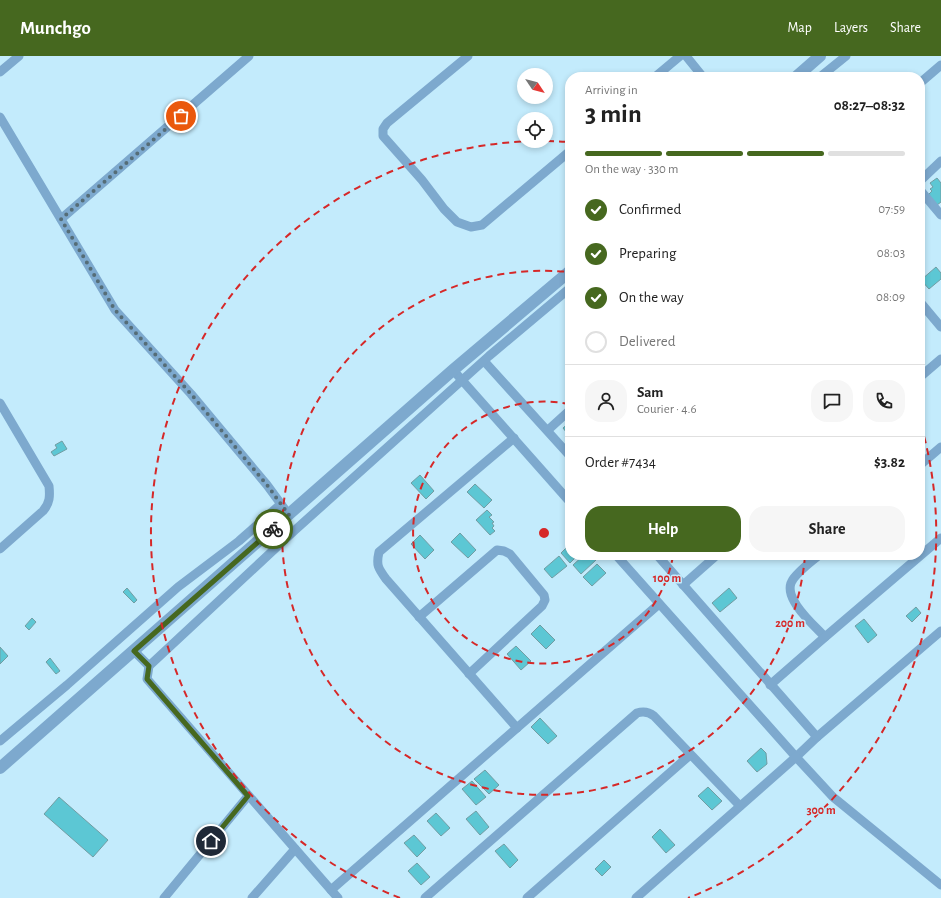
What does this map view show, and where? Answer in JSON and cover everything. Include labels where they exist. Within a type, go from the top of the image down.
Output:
[{"type":"street","points":[[0,72],[19,56]]},
{"type":"street","points":[[61,219],[249,56]]},
{"type":"street","points":[[468,56],[387,122],[383,132],[383,136],[422,180],[444,209],[458,222],[471,227],[482,225],[565,155]]},
{"type":"street","points":[[661,72],[680,56]]},
{"type":"street","points":[[686,56],[699,72]]},
{"type":"street","points":[[802,72],[820,56]]},
{"type":"street","points":[[826,72],[846,56]]},
{"type":"street","points":[[925,79],[941,65]]},
{"type":"street","points":[[0,117],[115,310],[191,394],[267,485],[289,515]]},
{"type":"street","points":[[925,176],[941,161]]},
{"type":"street","points":[[925,196],[941,215]]},
{"type":"street","points":[[0,768],[453,370],[565,275]]},
{"type":"street","points":[[338,898],[147,679],[149,666],[288,537],[507,340],[565,292]]},
{"type":"street","points":[[925,308],[941,327]]},
{"type":"street","points":[[925,373],[941,359]]},
{"type":"street","points":[[484,361],[565,450]]},
{"type":"street","points":[[453,370],[565,496]]},
{"type":"street","points":[[0,403],[49,486],[50,494],[48,506],[0,549]]},
{"type":"street","points":[[548,430],[565,415]]},
{"type":"street","points":[[514,438],[379,552],[377,561],[379,570],[517,728]]},
{"type":"street","points":[[925,461],[941,447]]},
{"type":"street","points":[[0,741],[79,675],[178,587],[240,541],[281,504]]},
{"type":"street","points":[[925,552],[941,538]]},
{"type":"street","points":[[419,617],[497,550],[510,554],[544,595],[545,600],[542,606],[469,674]]},
{"type":"street","points":[[620,560],[833,797],[941,885]]},
{"type":"street","points":[[661,560],[817,737]]},
{"type":"street","points":[[683,585],[711,560]]},
{"type":"street","points":[[814,560],[794,578],[790,589],[790,594],[796,605],[825,637]]},
{"type":"street","points":[[770,685],[915,560]]},
{"type":"street","points":[[331,890],[659,604]]},
{"type":"street","points":[[636,898],[817,737],[941,631]]},
{"type":"street","points":[[134,651],[149,666]]},
{"type":"street","points":[[425,898],[637,713],[646,712],[654,716],[740,806]]},
{"type":"street","points":[[528,898],[690,754]]},
{"type":"street","points":[[164,898],[248,796]]},
{"type":"street","points":[[252,898],[295,849]]},
{"type":"building","points":[[937,178],[941,183],[941,202],[937,205],[928,195],[932,191],[930,189],[933,187],[930,183]]},
{"type":"building","points":[[936,267],[941,273],[941,279],[929,289],[925,284],[925,277]]},
{"type":"building","points":[[62,441],[67,449],[54,456],[51,452],[57,448],[55,445]]},
{"type":"building","points":[[420,475],[434,491],[426,499],[411,483]]},
{"type":"building","points":[[475,484],[492,500],[484,508],[467,492]]},
{"type":"building","points":[[487,510],[492,515],[489,517],[494,522],[492,523],[494,526],[492,528],[495,531],[490,535],[476,520]]},
{"type":"building","points":[[460,533],[476,550],[468,558],[451,542]]},
{"type":"building","points":[[420,535],[434,550],[425,559],[411,544]]},
{"type":"building","points":[[565,549],[565,557],[561,553]]},
{"type":"building","points":[[559,556],[567,566],[552,578],[544,569]]},
{"type":"building","points":[[578,560],[596,560],[581,574],[573,565]]},
{"type":"building","points":[[597,564],[606,573],[592,586],[583,577]]},
{"type":"building","points":[[127,588],[137,600],[134,603],[123,592]]},
{"type":"building","points":[[729,588],[737,598],[720,612],[712,603]]},
{"type":"building","points":[[916,607],[921,613],[912,622],[906,616]]},
{"type":"building","points":[[32,618],[36,622],[29,630],[25,626]]},
{"type":"building","points":[[864,619],[877,635],[868,643],[855,626]]},
{"type":"building","points":[[540,625],[555,640],[546,649],[531,634]]},
{"type":"building","points":[[516,646],[531,661],[521,670],[507,654]]},
{"type":"building","points":[[0,647],[8,656],[0,664]]},
{"type":"building","points":[[50,658],[60,671],[56,674],[46,662]]},
{"type":"building","points":[[540,718],[557,736],[548,744],[531,727]]},
{"type":"building","points":[[761,748],[766,753],[767,764],[757,772],[747,761]]},
{"type":"building","points":[[485,770],[499,785],[489,794],[474,779]]},
{"type":"building","points":[[472,781],[486,797],[476,805],[462,789]]},
{"type":"building","points":[[708,787],[722,801],[712,810],[698,796]]},
{"type":"building","points":[[59,797],[108,840],[93,857],[44,814]]},
{"type":"building","points":[[476,811],[489,827],[480,835],[466,819]]},
{"type":"building","points":[[436,813],[450,828],[441,836],[427,821]]},
{"type":"building","points":[[660,829],[675,845],[666,853],[652,837]]},
{"type":"building","points":[[414,835],[426,848],[417,857],[404,843]]},
{"type":"building","points":[[504,844],[518,860],[510,868],[495,851]]},
{"type":"building","points":[[604,860],[611,867],[602,876],[595,869]]},
{"type":"building","points":[[417,863],[430,877],[421,885],[408,871]]},
{"type":"way so far","points":[[181,116],[61,219],[115,310],[191,394],[267,485],[289,515],[273,529]]},
{"type":"route","points":[[211,841],[248,796],[147,679],[149,666],[134,651],[273,529]]}]
